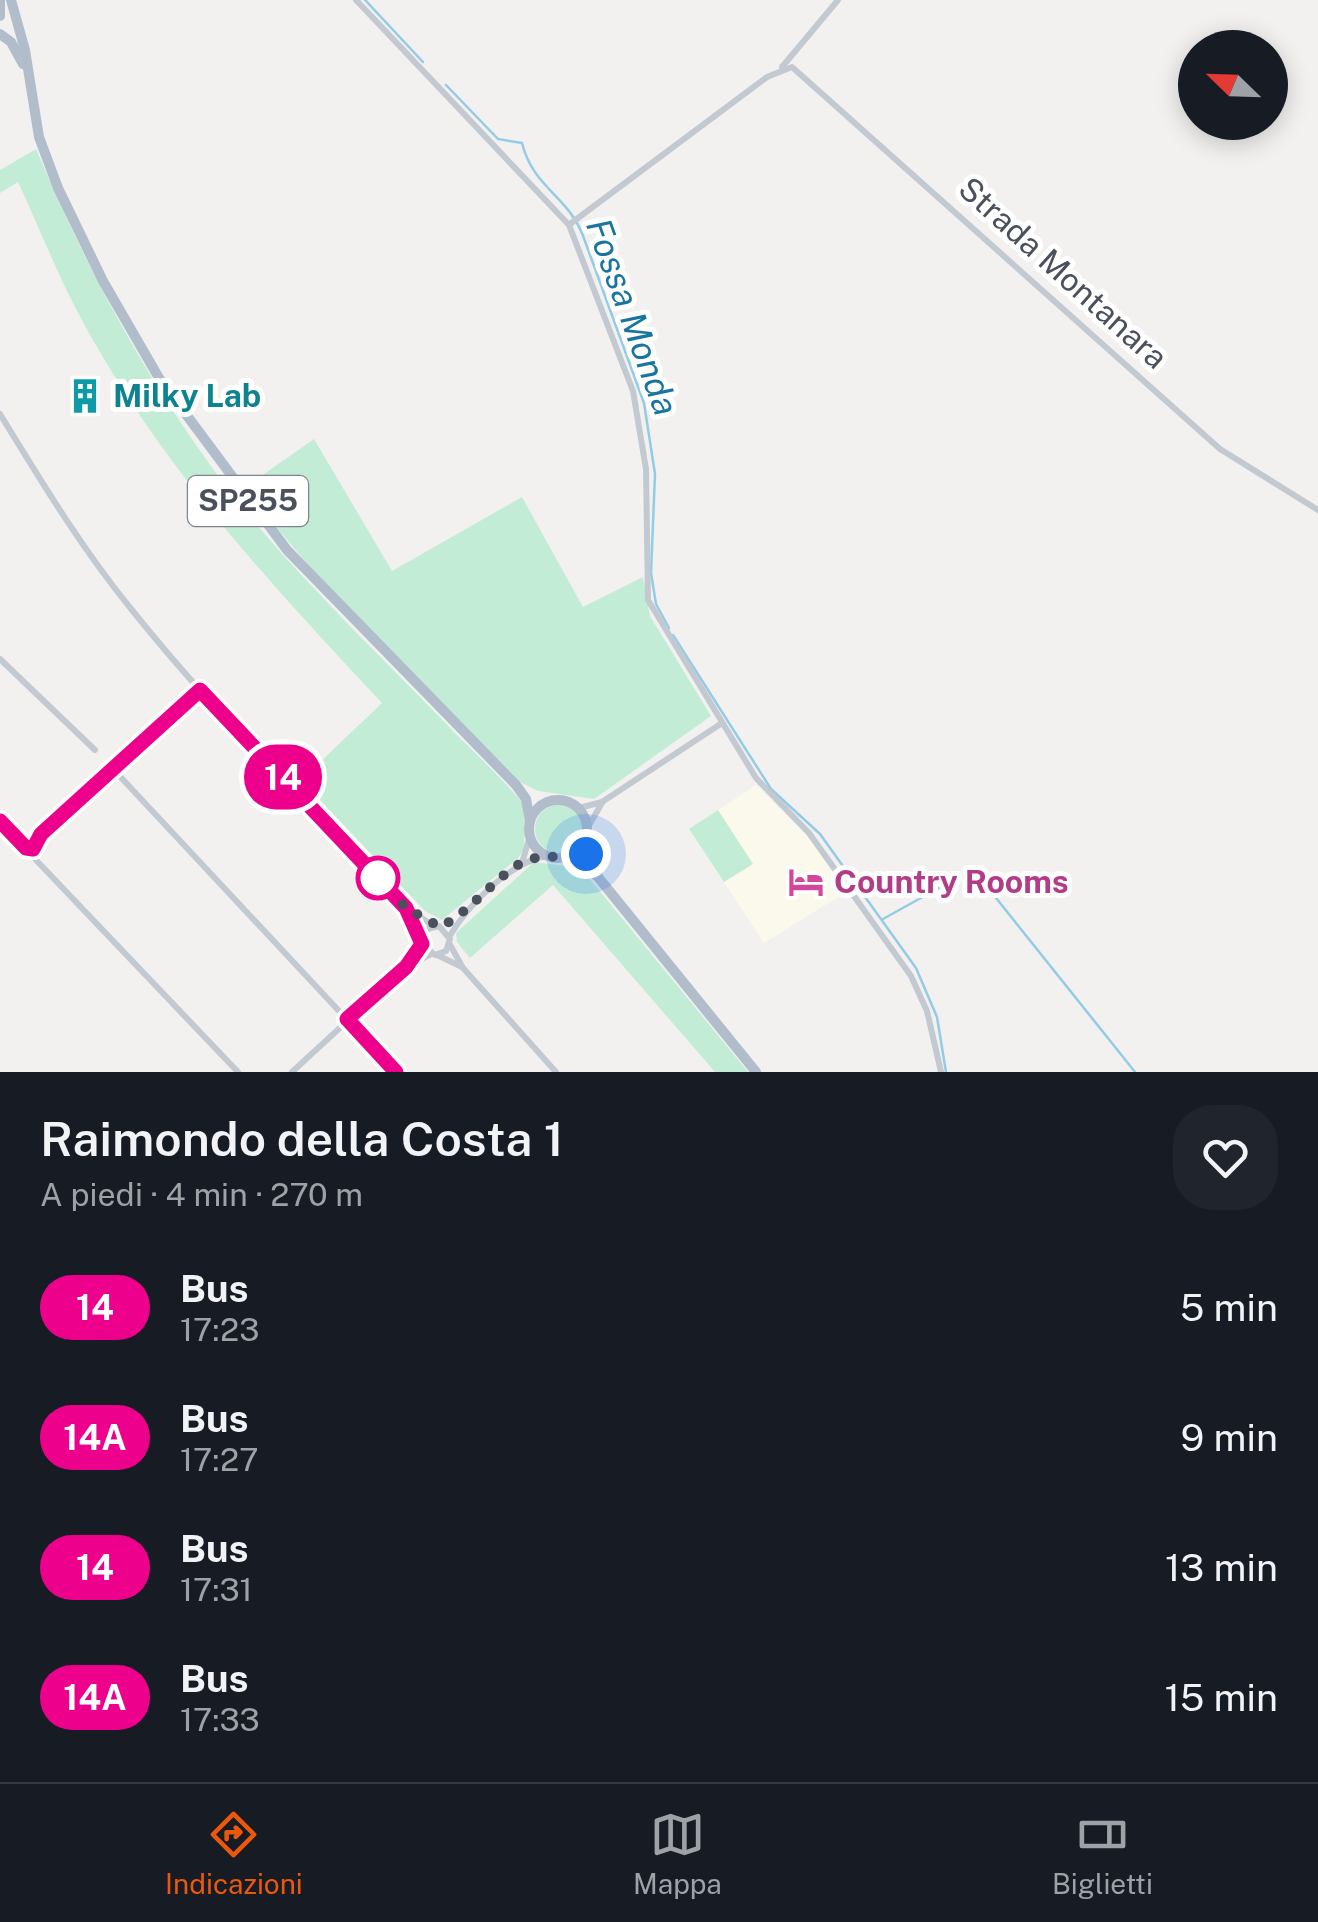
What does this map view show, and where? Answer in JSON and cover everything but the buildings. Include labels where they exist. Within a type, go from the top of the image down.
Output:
[{"type":"main road","points":[[0,0],[0,16]]},
{"type":"main road","name":"SP255","points":[[10,0],[25,50]]},
{"type":"main road","name":"SP255","points":[[19,0],[29,90]]},
{"type":"main road","name":"SP255","points":[[0,34],[16,49],[39,137],[58,188],[103,281],[194,430],[300,564],[516,785],[526,798],[530,836]]},
{"type":"main road","name":"SP255","points":[[516,785],[579,808]]},
{"type":"main road","points":[[530,822],[538,808],[552,801]]},
{"type":"main road","points":[[579,808],[588,827],[585,842],[598,877],[756,1072]]},
{"type":"main road","points":[[530,836],[546,856],[565,858],[598,877]]},
{"type":"main road","points":[[565,858],[585,842]]},
{"type":"street","points":[[356,0],[573,222],[633,390],[646,468],[648,600],[768,794],[809,833],[910,976],[926,1012],[941,1072]]},
{"type":"street","points":[[573,222],[781,68],[838,0]]},
{"type":"street","name":"Strada Montanara","points":[[781,68],[800,72],[1220,448],[1318,510]]},
{"type":"street","points":[[0,414],[74,533],[130,609],[200,690],[406,908],[449,940],[463,968],[556,1072]]},
{"type":"street","points":[[0,659],[95,750]]},
{"type":"street","points":[[200,690],[41,834],[33,849],[36,860],[238,1072]]},
{"type":"street","points":[[579,808],[602,802],[722,723]]},
{"type":"street","points":[[114,770],[396,1072]]},
{"type":"street","points":[[588,827],[602,802]]},
{"type":"street","points":[[522,863],[530,836]]},
{"type":"street","points":[[406,967],[422,940],[436,927],[466,912],[522,863],[546,856]]},
{"type":"street","points":[[406,908],[434,954],[463,968]]},
{"type":"street","points":[[292,1072],[406,967],[434,954],[449,940],[466,912]]},
{"type":"shaded area","points":[[756,785],[810,839],[848,891],[764,943],[689,829]]},
{"type":"green space","points":[[36,149],[113,310],[208,462],[304,578],[525,806],[524,849],[518,858],[442,920],[425,911],[301,780],[382,703],[255,564],[176,466],[139,415],[75,307],[18,182],[0,193],[0,170]]},
{"type":"green space","points":[[314,439],[392,571],[522,497],[583,607],[643,577],[650,616],[711,716],[594,799],[538,791],[518,781],[308,565],[244,488]]},
{"type":"green space","points":[[559,805],[576,812],[583,829],[576,846],[559,853],[542,846],[535,829],[542,812]]},
{"type":"green space","points":[[718,810],[753,864],[724,882],[689,829]]},
{"type":"green space","points":[[534,862],[566,866],[589,878],[748,1072],[715,1072],[553,885],[470,958],[457,942],[456,933]]},
{"type":"waterway","name":"Fossa Monda","points":[[365,0],[423,62]]},
{"type":"waterway","name":"Fossa Monda","points":[[446,85],[498,139],[522,143],[534,170],[582,233],[644,403],[655,474],[651,573],[656,604],[669,628]]},
{"type":"waterway","name":"Fossa Monda","points":[[673,635],[771,789],[820,834],[916,968],[937,1017],[946,1072]]},
{"type":"waterway","points":[[883,919],[973,869],[1135,1072]]},
{"type":"bus line","name":"14","points":[[0,821],[26,848],[33,849],[41,834],[200,690],[406,908],[416,924],[422,944],[406,967],[347,1019],[396,1072]]},
{"type":"place","name":"Milky Lab","points":[[85,396]]},
{"type":"place","name":"Country Rooms","points":[[806,882]]},
{"type":"route","points":[[378,878],[406,908],[426,923],[440,927],[466,912],[527,860],[565,858],[585,842],[586,854]]}]
